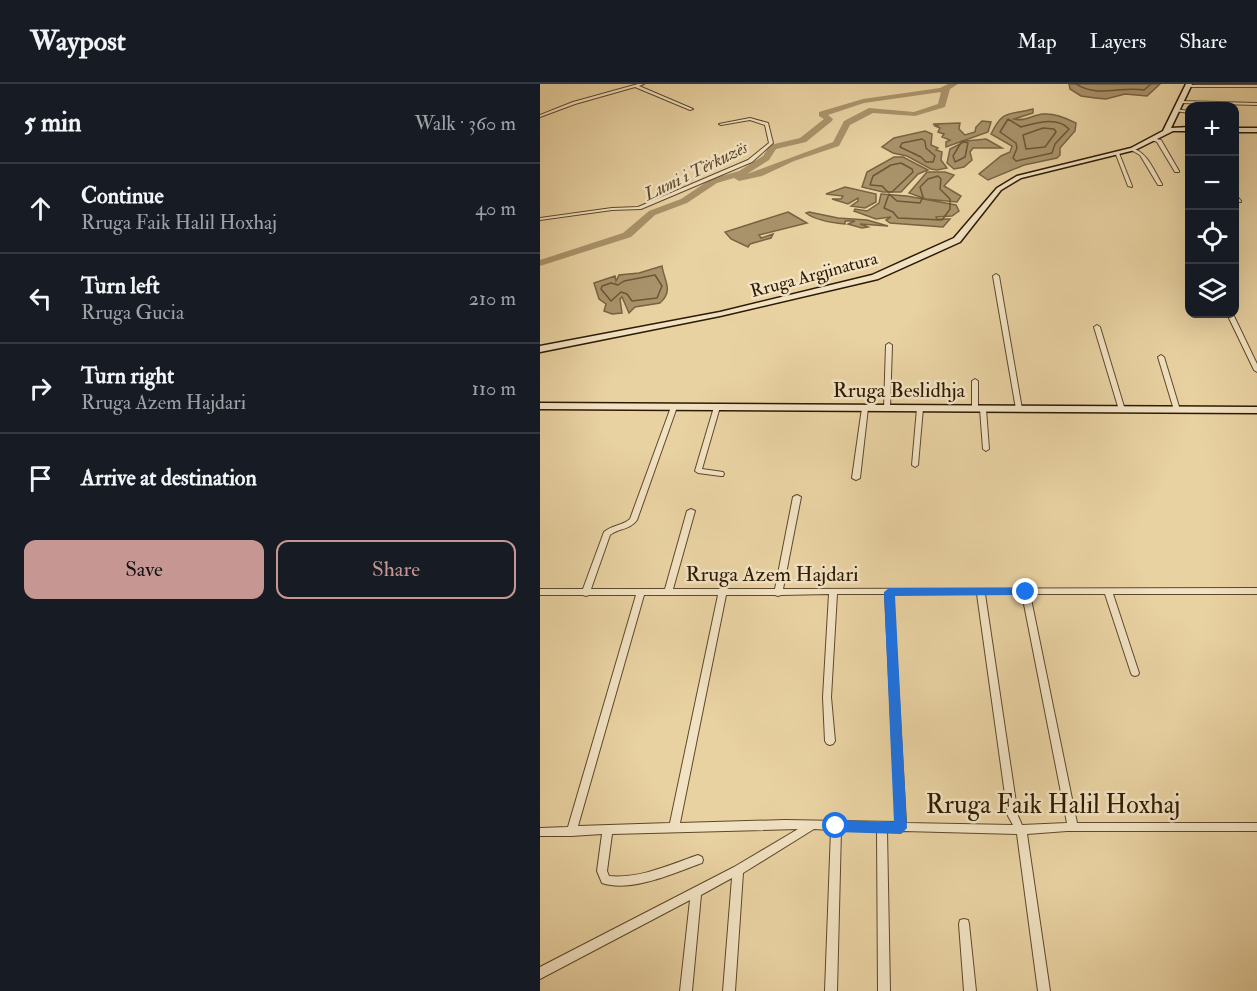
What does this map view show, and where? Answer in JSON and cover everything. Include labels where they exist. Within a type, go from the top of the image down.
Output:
[{"type":"street","points":[[540,116],[574,103],[639,85],[691,109]]},
{"type":"street","points":[[1167,128],[1189,85],[1257,86]]},
{"type":"street","points":[[1180,102],[1257,104]]},
{"type":"street","points":[[1175,110],[1185,111]]},
{"type":"street","points":[[1173,118],[1183,127]]},
{"type":"street","points":[[540,219],[612,209],[639,208],[750,161],[771,143],[767,124],[750,119],[721,124]]},
{"type":"street","points":[[1167,128],[1183,127]]},
{"type":"street","name":"Rruga Argjinatura","points":[[540,349],[720,314],[876,277],[957,240],[999,189],[1010,182],[1033,172],[1133,149],[1154,139],[1167,128]]},
{"type":"street","points":[[1239,130],[1257,130]]},
{"type":"street","points":[[1154,139],[1159,141],[1177,171]]},
{"type":"street","points":[[1133,149],[1142,153],[1160,184]]},
{"type":"street","points":[[1117,153],[1130,186]]},
{"type":"street","points":[[996,276],[1019,409]]},
{"type":"street","points":[[1232,318],[1257,370]]},
{"type":"street","points":[[1097,327],[1122,410]]},
{"type":"street","points":[[887,408],[889,345]]},
{"type":"street","points":[[1161,357],[1177,410]]},
{"type":"street","points":[[975,381],[986,449]]},
{"type":"street","name":"Rruga Beslidhja","points":[[540,406],[1257,410]]},
{"type":"street","points":[[586,592],[607,534],[612,529],[628,526],[633,520],[674,407]]},
{"type":"street","points":[[717,407],[698,471],[721,474]]},
{"type":"street","points":[[856,478],[865,408]]},
{"type":"street","points":[[915,465],[920,408]]},
{"type":"street","points":[[778,593],[797,497]]},
{"type":"street","points":[[668,592],[691,511]]},
{"type":"street","points":[[1108,591],[1134,674]]},
{"type":"street","name":"Rruga Azem Hajdari","points":[[540,592],[1257,591]]},
{"type":"street","points":[[571,832],[641,592]]},
{"type":"street","points":[[674,826],[722,592]]},
{"type":"street","points":[[889,592],[901,828]]},
{"type":"street","points":[[981,592],[1013,816],[1023,837],[1044,991]]},
{"type":"street","points":[[1026,592],[1073,827]]},
{"type":"street","points":[[830,741],[827,697],[833,593]]},
{"type":"street","points":[[540,973],[738,870],[813,825]]},
{"type":"street","name":"Rruga Faik Halil Hoxhaj","points":[[540,832],[607,831],[674,826],[813,825],[1020,830],[1073,827],[1257,827]]},
{"type":"street","points":[[831,991],[836,826]]},
{"type":"street","points":[[882,828],[884,991]]},
{"type":"street","points":[[607,831],[602,871],[606,880],[621,882],[699,860]]},
{"type":"street","points":[[729,991],[738,870]]},
{"type":"street","points":[[686,991],[696,892]]},
{"type":"street","points":[[964,924],[970,991]]},
{"type":"water","points":[[1069,84],[1160,84],[1147,96],[1125,94],[1106,99],[1081,96],[1070,89]]},
{"type":"water","points":[[1033,109],[1033,113],[1014,119],[1022,120],[1047,114],[1060,116],[1076,123],[1075,131],[1060,148],[1060,155],[1057,158],[1024,165],[988,180],[979,174],[1001,156],[1010,152],[1012,146],[991,134],[1000,120],[1008,114]]},
{"type":"water","points":[[982,121],[991,122],[988,132],[946,147],[946,142],[950,140],[942,137],[944,134],[938,132],[940,128],[935,126],[939,125],[933,124],[960,123],[959,129],[965,135],[975,132],[976,127]]},
{"type":"water","points":[[925,131],[932,134],[931,145],[942,152],[941,160],[947,168],[931,169],[907,156],[893,153],[882,147],[894,138]]},
{"type":"water","points":[[986,139],[1002,148],[973,148],[970,152],[972,160],[964,167],[954,169],[947,163],[950,149],[966,141]]},
{"type":"water","points":[[894,157],[903,157],[928,170],[918,174],[901,192],[883,192],[862,187],[867,172]]},
{"type":"water","points":[[927,172],[945,172],[954,175],[944,186],[961,196],[957,202],[926,199],[909,193]]},
{"type":"water","points":[[845,187],[876,194],[876,202],[865,208],[851,206],[858,201],[858,198],[848,204],[832,199],[841,199],[843,196],[826,194]]},
{"type":"water","points":[[881,194],[956,205],[959,211],[952,216],[936,217],[937,219],[950,219],[943,227],[890,223],[886,220],[891,217],[876,219],[854,211],[855,209],[867,211],[879,203]]},
{"type":"water","points":[[788,212],[807,223],[759,235],[761,238],[773,234],[771,238],[750,244],[748,247],[731,239],[725,232]]},
{"type":"water","points":[[806,213],[838,218],[867,220],[888,226],[860,224],[868,227],[862,228],[848,224],[855,221],[845,221],[845,224],[830,222],[814,218]]},
{"type":"water","points":[[662,266],[667,294],[660,303],[635,307],[629,313],[622,297],[620,299],[622,313],[612,314],[604,311],[606,304],[599,299],[594,283],[615,276],[616,281],[619,275],[639,273]]},
{"type":"waterway","name":"Lumi i Tërkuzës","points":[[540,263],[627,235],[652,213],[684,201],[714,181],[742,173],[766,158],[773,147],[803,140],[829,119],[822,114],[863,101],[942,90],[954,84]]},
{"type":"waterway","points":[[739,178],[759,174],[791,159],[836,144],[847,123],[872,110],[915,114],[942,105],[946,89]]},
{"type":"route","points":[[836,826],[901,828],[889,592],[1026,592]]}]
